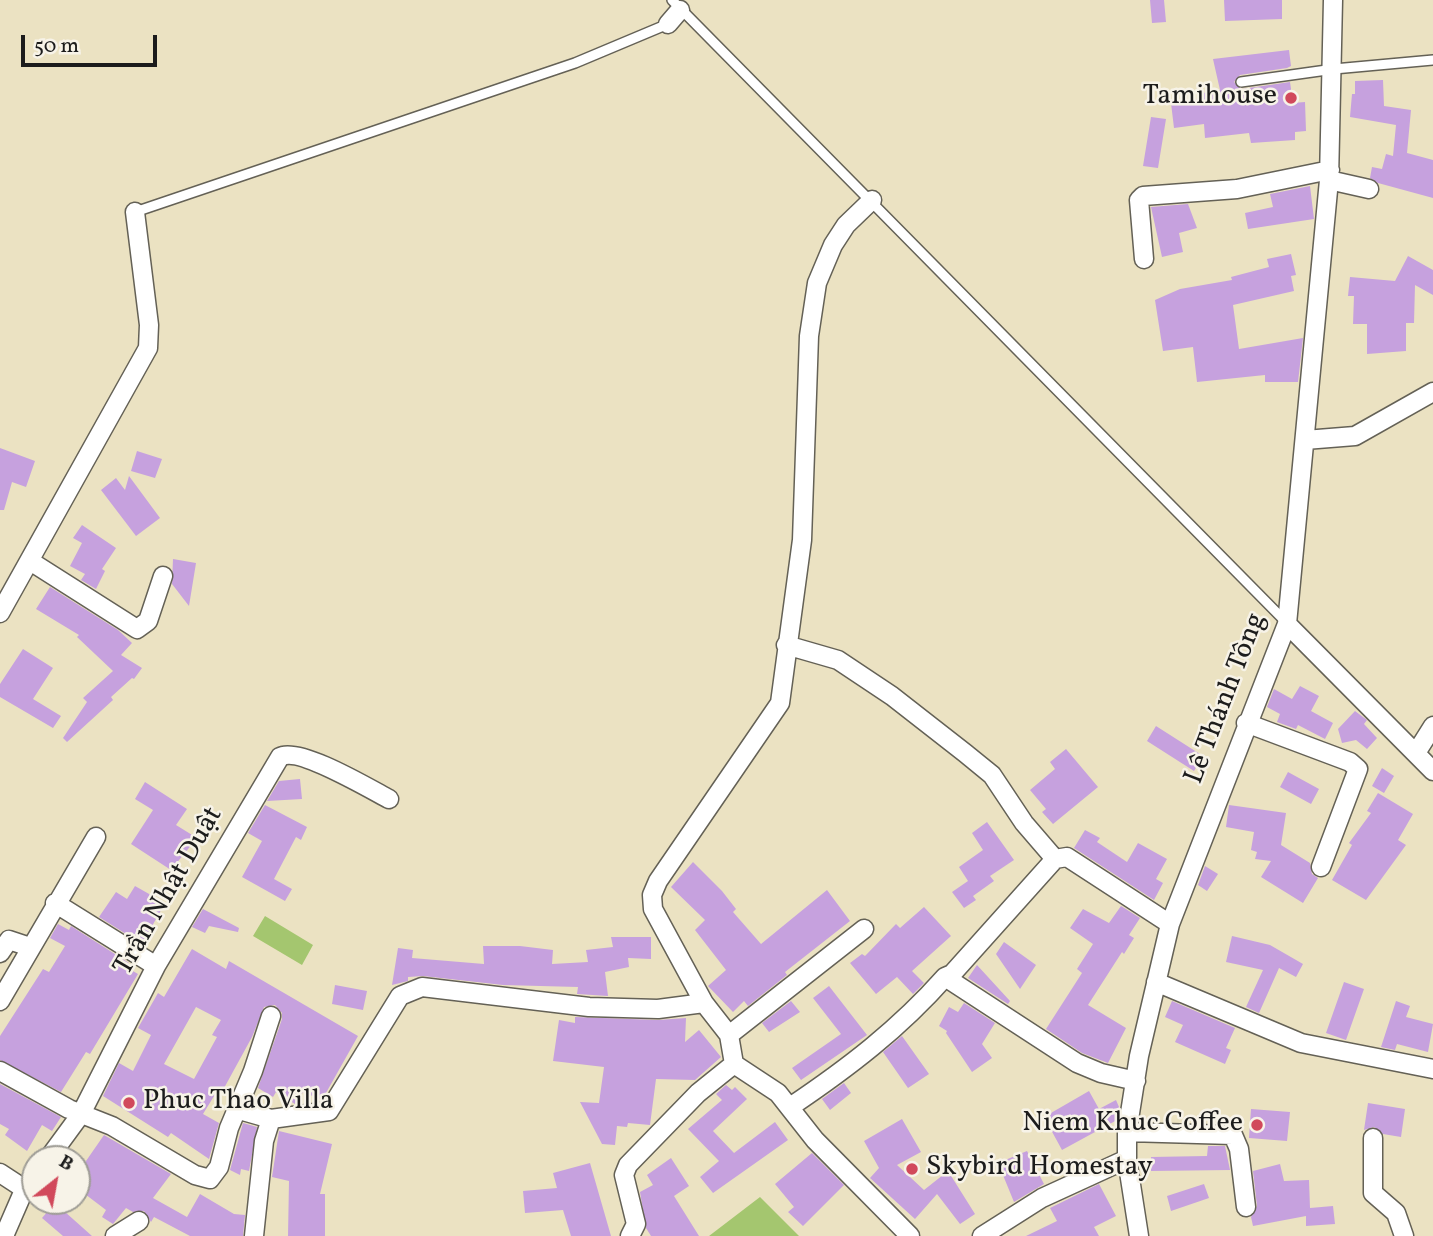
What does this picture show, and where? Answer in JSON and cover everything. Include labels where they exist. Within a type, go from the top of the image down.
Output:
[{"type":"street","name":"Lê Thánh Tông","points":[[1139,1236],[1127,1159],[1128,1132],[1136,1081],[1170,924],[1246,723],[1287,624],[1329,175],[1334,0]]},
{"type":"street","points":[[1144,259],[1139,200],[1143,196],[1237,189],[1329,175],[1368,189]]},
{"type":"street","points":[[872,200],[833,244],[817,283],[809,336],[802,540],[780,703],[658,881],[652,895],[653,909],[704,1003],[729,1035],[734,1064],[778,1093],[815,1140],[910,1236]]},
{"type":"street","points":[[3,602],[30,561],[148,348],[149,325],[135,212]]},
{"type":"street","points":[[1305,440],[1355,436],[1433,392]]},
{"type":"street","points":[[30,561],[137,629],[148,621],[163,576]]},
{"type":"street","points":[[1287,624],[1433,771]]},
{"type":"street","points":[[786,645],[838,660],[892,696],[992,775],[1024,823],[1055,859]]},
{"type":"street","points":[[1246,723],[1350,762],[1358,769],[1321,867]]},
{"type":"street","points":[[1416,753],[1433,726]]},
{"type":"street","name":"Trần Nhật Duật","points":[[58,1145],[81,1114],[156,966],[280,757],[292,754],[335,771],[389,799]]},
{"type":"street","points":[[0,1001],[96,837]]},
{"type":"street","points":[[790,1107],[881,1043],[915,1011],[945,977],[952,974],[1055,859],[1067,857],[1170,924]]},
{"type":"street","points":[[55,903],[156,966]]},
{"type":"street","points":[[729,1035],[864,929]]},
{"type":"street","points":[[0,953],[9,940],[30,947]]},
{"type":"street","points":[[945,977],[1077,1063],[1101,1073],[1136,1081]]},
{"type":"street","points":[[1156,982],[1301,1043],[1433,1069]]},
{"type":"street","points":[[236,1109],[271,1119],[329,1111],[400,996],[410,989],[422,987],[589,1007],[658,1009],[704,1003]]},
{"type":"street","points":[[0,1071],[81,1114],[112,1126],[195,1175],[211,1179],[219,1167],[236,1109],[253,1071],[271,1016]]},
{"type":"street","points":[[630,1236],[636,1221],[624,1175],[628,1165],[698,1093],[734,1064]]},
{"type":"street","points":[[254,1236],[264,1141],[271,1119]]},
{"type":"street","points":[[1128,1132],[1233,1135],[1240,1149],[1246,1207]]},
{"type":"street","points":[[1373,1138],[1373,1193],[1396,1213],[1404,1236]]},
{"type":"street","points":[[982,1236],[1042,1198],[1127,1159]]},
{"type":"street","points":[[0,1173],[21,1180]]},
{"type":"street","points":[[4,1236],[21,1203]]},
{"type":"street","points":[[115,1236],[139,1221]]},
{"type":"lane","points":[[135,212],[575,63],[673,7],[872,200],[1287,624]]},
{"type":"lane","points":[[1241,82],[1334,69],[1433,60]]},
{"type":"green space","points":[[265,916],[313,945],[302,965],[253,936]]},
{"type":"green space","points":[[760,1197],[799,1236],[709,1236]]},
{"type":"building","points":[[1150,0],[1164,0],[1166,22],[1152,23]]},
{"type":"building","points":[[1224,0],[1282,0],[1282,19],[1225,21]]},
{"type":"building","points":[[1289,50],[1291,66],[1240,75],[1234,82],[1242,89],[1290,82],[1293,103],[1305,102],[1306,131],[1295,132],[1295,140],[1251,143],[1249,133],[1205,138],[1204,124],[1174,128],[1171,103],[1198,99],[1197,94],[1220,90],[1213,59]]},
{"type":"building","points":[[1383,80],[1384,106],[1411,110],[1407,153],[1433,160],[1433,198],[1378,183],[1370,178],[1372,167],[1382,169],[1386,154],[1393,156],[1396,125],[1350,117],[1352,94],[1355,94],[1355,81]]},
{"type":"building","points":[[1151,117],[1166,119],[1158,168],[1143,166]]},
{"type":"building","points":[[1310,186],[1314,219],[1248,229],[1245,213],[1273,207],[1270,194]]},
{"type":"building","points":[[1188,204],[1197,228],[1179,233],[1183,252],[1162,257],[1151,207]]},
{"type":"building","points":[[1291,254],[1296,275],[1291,276],[1294,291],[1233,305],[1239,349],[1303,338],[1298,382],[1265,382],[1265,375],[1197,382],[1193,347],[1163,351],[1155,300],[1180,289],[1232,280],[1231,277],[1269,267],[1267,259]]},
{"type":"building","points":[[1408,256],[1433,270],[1433,295],[1415,285],[1414,323],[1406,323],[1406,351],[1367,354],[1367,324],[1353,324],[1354,296],[1348,296],[1350,277],[1395,281]]},
{"type":"building","points":[[0,448],[35,461],[26,487],[12,482],[4,510],[0,510]]},
{"type":"building","points":[[137,451],[162,459],[155,478],[131,471]]},
{"type":"building","points":[[129,476],[160,518],[136,536],[101,490],[116,478],[125,490]]},
{"type":"building","points":[[82,525],[116,548],[102,569],[105,571],[96,589],[81,580],[85,574],[70,566],[82,543],[73,538]]},
{"type":"building","points":[[173,559],[196,563],[189,606],[172,584]]},
{"type":"building","points":[[50,587],[118,630],[132,643],[121,655],[142,668],[134,679],[111,697],[113,700],[67,742],[63,738],[87,702],[83,698],[113,671],[77,637],[79,635],[36,609]]},
{"type":"building","points":[[23,649],[53,668],[33,699],[61,716],[53,728],[0,697],[0,684]]},
{"type":"building","points":[[1300,686],[1319,696],[1311,711],[1333,723],[1325,739],[1298,725],[1296,729],[1277,722],[1280,714],[1267,707],[1274,689],[1292,699]]},
{"type":"building","points":[[1355,711],[1367,720],[1364,724],[1377,738],[1367,749],[1356,740],[1342,743],[1338,729]]},
{"type":"building","points":[[1156,726],[1203,756],[1194,771],[1147,741]]},
{"type":"building","points":[[1066,749],[1098,787],[1053,824],[1042,812],[1046,809],[1030,790],[1055,769],[1050,762]]},
{"type":"building","points":[[1382,768],[1394,776],[1384,793],[1372,786]]},
{"type":"building","points":[[1288,772],[1319,789],[1311,804],[1280,787]]},
{"type":"building","points":[[300,779],[302,799],[267,801],[279,781]]},
{"type":"building","points":[[145,782],[187,809],[176,825],[197,838],[171,870],[131,844],[153,810],[135,799]]},
{"type":"building","points":[[1378,793],[1413,814],[1398,840],[1406,845],[1366,900],[1332,880],[1352,845],[1349,843],[1371,813],[1367,811]]},
{"type":"building","points":[[265,805],[307,827],[301,840],[296,837],[274,879],[292,889],[285,901],[242,877],[262,841],[248,833]]},
{"type":"building","points":[[1229,805],[1286,813],[1281,845],[1310,863],[1312,874],[1318,878],[1303,903],[1261,877],[1271,861],[1255,859],[1257,852],[1251,850],[1254,832],[1226,827]]},
{"type":"building","points":[[987,822],[1014,860],[990,876],[994,881],[973,896],[976,900],[964,908],[952,892],[968,881],[959,867],[983,850],[972,833]]},
{"type":"building","points":[[1085,830],[1100,838],[1097,842],[1127,862],[1138,843],[1167,859],[1156,879],[1163,883],[1154,900],[1074,848]]},
{"type":"building","points":[[693,862],[722,891],[736,909],[733,912],[761,944],[827,890],[850,921],[785,972],[787,975],[748,1006],[744,1001],[733,1012],[708,986],[726,970],[695,930],[705,920],[671,887]]},
{"type":"building","points":[[1205,866],[1218,874],[1207,891],[1198,885]]},
{"type":"building","points":[[135,886],[165,903],[142,944],[99,917],[116,892],[127,899]]},
{"type":"building","points":[[1121,906],[1140,918],[1129,935],[1134,938],[1088,1005],[1126,1028],[1108,1063],[1082,1053],[1046,1029],[1082,973],[1077,969],[1093,944],[1070,928],[1083,909],[1109,923]]},
{"type":"building","points":[[924,907],[951,936],[912,971],[924,983],[913,994],[897,977],[876,994],[850,963],[862,954],[865,956],[896,924],[900,928]]},
{"type":"building","points":[[203,909],[239,928],[238,932],[209,926],[205,933],[192,927]]},
{"type":"building","points":[[58,924],[69,930],[71,926],[129,963],[126,967],[138,974],[90,1054],[86,1052],[61,1092],[0,1060],[0,1036],[43,969],[49,972],[65,946],[50,938]]},
{"type":"building","points":[[1232,936],[1270,945],[1303,964],[1296,977],[1279,968],[1259,1013],[1246,1007],[1263,970],[1226,962]]},
{"type":"building","points":[[611,937],[651,937],[651,959],[628,958],[629,967],[605,972],[608,996],[577,994],[578,987],[503,985],[423,976],[408,977],[408,981],[392,985],[398,948],[413,950],[412,958],[484,964],[483,946],[520,946],[553,950],[552,964],[588,962],[586,950],[613,947]]},
{"type":"building","points":[[1004,942],[1036,965],[1020,989],[996,954]]},
{"type":"building","points":[[192,949],[226,969],[229,961],[358,1036],[322,1100],[303,1092],[295,1104],[276,1092],[273,1097],[258,1088],[282,1019],[282,1013],[275,1005],[264,1007],[252,1037],[223,1090],[219,1088],[203,1114],[219,1123],[209,1159],[171,1133],[168,1137],[103,1096],[119,1063],[133,1071],[151,1035],[138,1028],[158,993],[164,997]],"holes":[[[196,1007],[221,1020],[212,1035],[217,1037],[194,1079],[164,1064]]]},
{"type":"building","points":[[977,965],[1010,1001],[1008,1004],[968,978]]},
{"type":"building","points":[[1344,982],[1364,989],[1346,1040],[1326,1033]]},
{"type":"building","points":[[335,985],[367,991],[363,1010],[332,1004]]},
{"type":"building","points":[[829,986],[867,1035],[801,1080],[792,1068],[841,1034],[813,998]]},
{"type":"building","points":[[791,1001],[800,1012],[769,1032],[762,1023]]},
{"type":"building","points":[[1172,1001],[1235,1028],[1226,1048],[1231,1050],[1225,1064],[1175,1042],[1183,1025],[1165,1017]]},
{"type":"building","points":[[1396,1001],[1410,1006],[1406,1017],[1433,1024],[1428,1052],[1397,1044],[1395,1050],[1381,1047]]},
{"type":"building","points":[[964,1003],[995,1023],[982,1044],[992,1058],[972,1072],[947,1031],[939,1026],[949,1007],[958,1012]]},
{"type":"building","points":[[575,1017],[658,1020],[686,1018],[685,1042],[699,1030],[721,1057],[695,1080],[656,1079],[650,1125],[628,1123],[627,1127],[617,1126],[615,1145],[602,1144],[580,1102],[599,1103],[604,1067],[553,1061],[559,1020],[575,1023]]},
{"type":"building","points":[[902,1036],[929,1074],[908,1088],[883,1052]]},
{"type":"building","points":[[844,1083],[851,1093],[830,1110],[822,1099]]},
{"type":"building","points":[[0,1084],[61,1117],[52,1131],[42,1125],[30,1145],[21,1147],[5,1135],[9,1129],[0,1124]]},
{"type":"building","points":[[726,1085],[732,1090],[735,1087],[747,1099],[713,1131],[734,1153],[775,1122],[788,1140],[713,1193],[700,1177],[719,1161],[688,1129],[722,1100],[716,1094]]},
{"type":"building","points":[[1089,1091],[1099,1109],[1116,1100],[1119,1107],[1117,1120],[1062,1150],[1044,1117]]},
{"type":"building","points":[[1368,1103],[1405,1109],[1401,1137],[1383,1134],[1374,1127],[1364,1130]]},
{"type":"building","points":[[1251,1109],[1290,1112],[1287,1141],[1249,1138]]},
{"type":"building","points":[[902,1119],[921,1152],[897,1165],[924,1190],[948,1171],[975,1214],[960,1224],[937,1194],[915,1219],[870,1178],[879,1168],[864,1141]]},
{"type":"building","points":[[243,1123],[257,1127],[249,1171],[241,1169],[240,1175],[230,1170]]},
{"type":"building","points":[[279,1131],[332,1144],[320,1194],[325,1194],[325,1236],[288,1236],[289,1181],[272,1177]]},
{"type":"building","points":[[104,1135],[171,1174],[153,1198],[187,1217],[200,1194],[234,1214],[245,1215],[243,1236],[190,1236],[154,1217],[151,1222],[144,1211],[133,1212],[126,1208],[113,1224],[102,1217],[106,1210],[91,1199],[91,1154]]},
{"type":"building","points":[[1208,1146],[1225,1146],[1230,1170],[1151,1171],[1151,1157],[1207,1156]]},
{"type":"building","points":[[1027,1151],[1044,1184],[1014,1202],[998,1163]]},
{"type":"building","points":[[812,1153],[844,1185],[803,1226],[788,1212],[794,1207],[775,1184]]},
{"type":"building","points":[[671,1158],[689,1186],[674,1196],[699,1236],[651,1236],[646,1228],[640,1192],[653,1185],[647,1175]]},
{"type":"building","points":[[590,1163],[611,1236],[571,1236],[563,1210],[525,1213],[523,1191],[557,1188],[553,1173]]},
{"type":"building","points":[[1280,1164],[1284,1181],[1309,1180],[1310,1208],[1333,1206],[1335,1224],[1306,1226],[1306,1216],[1253,1226],[1251,1217],[1257,1206],[1253,1171]]},
{"type":"building","points":[[1099,1184],[1116,1216],[1094,1227],[1099,1236],[1026,1236],[1057,1221],[1050,1208]]},
{"type":"building","points":[[1204,1184],[1209,1198],[1171,1211],[1167,1196]]},
{"type":"building","points":[[45,1215],[68,1215],[92,1236],[63,1236],[42,1218]]},
{"type":"place","name":"Tamihouse","points":[[1291,98]]},
{"type":"place","name":"Phuc Thao Villa","points":[[129,1103]]},
{"type":"place","name":"Niem Khuc Coffee","points":[[1257,1125]]},
{"type":"place","name":"Skybird Homestay","points":[[912,1169]]}]
